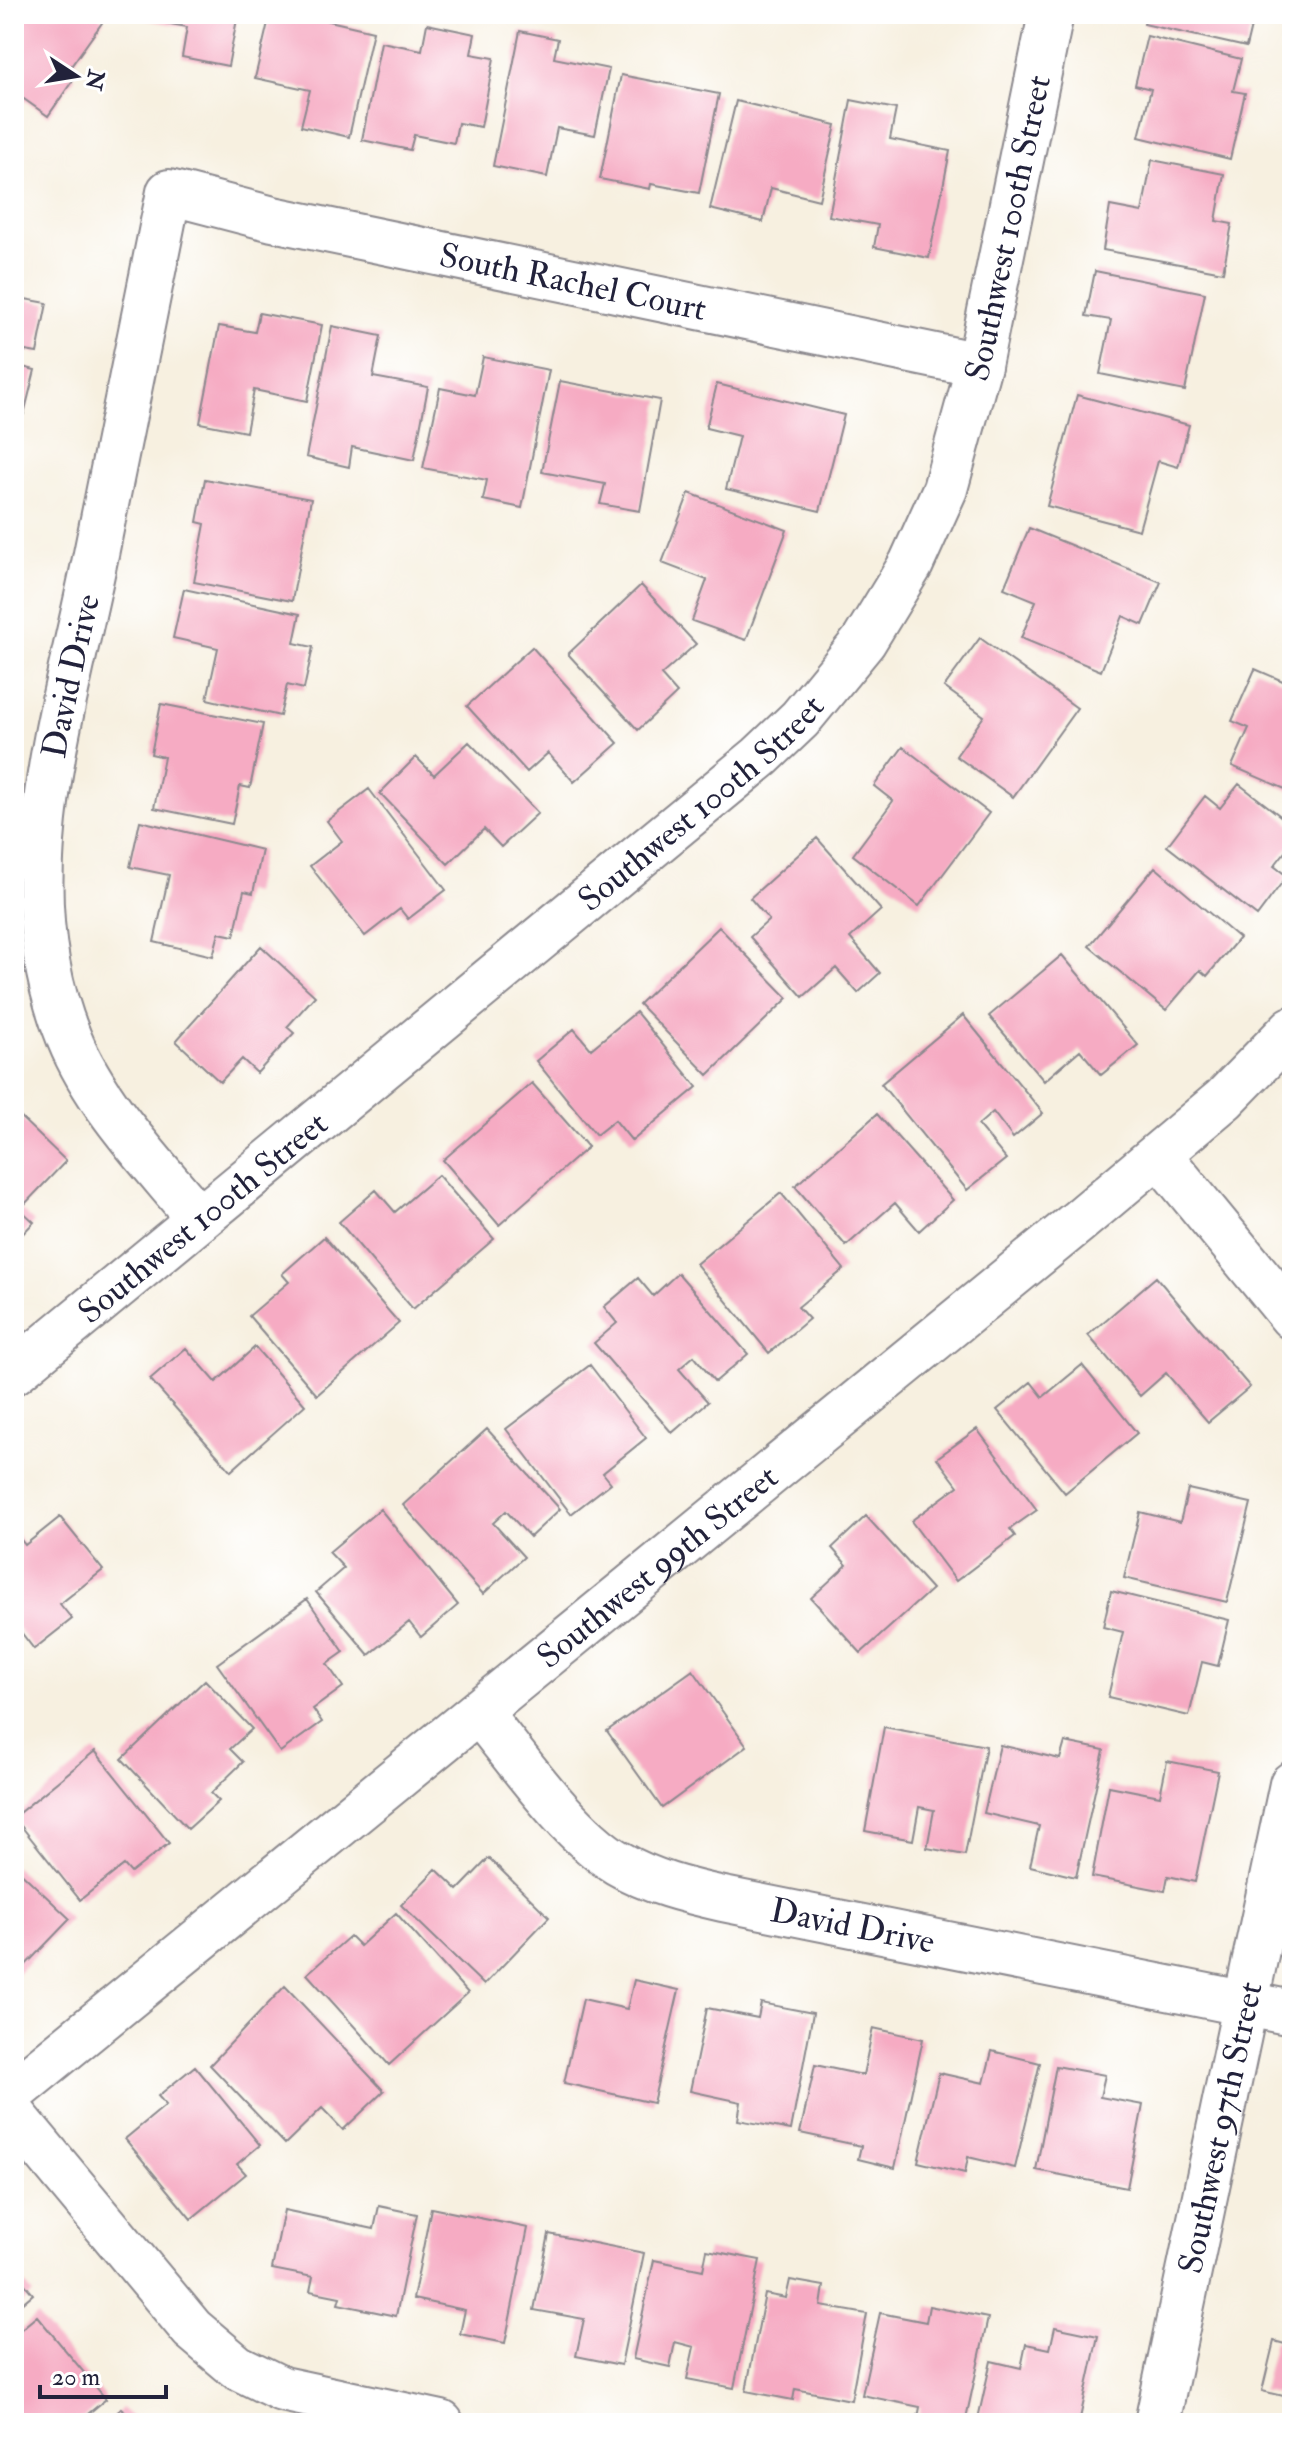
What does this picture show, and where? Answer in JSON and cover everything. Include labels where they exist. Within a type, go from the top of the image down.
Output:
[{"type":"street","name":"Southwest 100th Street","points":[[14,1372],[675,828],[800,719],[864,641],[929,528],[959,446],[979,365],[1051,14]]},
{"type":"street","name":"South Rachel Court","points":[[169,192],[273,219],[979,365]]},
{"type":"street","name":"David Drive","points":[[169,192],[50,780],[39,885],[46,962],[70,1040],[137,1143],[199,1219]]},
{"type":"street","name":"Southwest 99th Street","points":[[14,2091],[1159,1155],[1224,1099],[1292,1029]]},
{"type":"street","points":[[1159,1155],[1292,1317]]},
{"type":"street","name":"David Drive","points":[[479,1712],[581,1832],[614,1860],[651,1879],[723,1899],[1292,2013]]},
{"type":"street","name":"Southwest 97th Street","points":[[1157,2423],[1292,1784]]},
{"type":"street","points":[[14,2115],[192,2329],[237,2367],[282,2389],[441,2423]]},
{"type":"building","points":[[16,14],[96,14],[104,20],[67,72],[75,77],[48,116],[14,92]]},
{"type":"building","points":[[144,14],[238,14],[228,66],[182,57],[187,27],[143,19]]},
{"type":"building","points":[[270,14],[299,14],[373,31],[349,137],[301,126],[310,90],[255,78]]},
{"type":"building","points":[[1146,14],[1254,14],[1246,47],[1144,24]]},
{"type":"building","points":[[427,24],[475,34],[471,54],[494,58],[481,127],[458,123],[454,143],[414,135],[410,150],[362,140],[381,42],[422,50]]},
{"type":"building","points":[[520,31],[558,39],[554,58],[609,69],[595,135],[557,128],[547,177],[493,166]]},
{"type":"building","points":[[1147,36],[1241,59],[1233,91],[1245,93],[1230,159],[1139,137],[1151,89],[1135,85]]},
{"type":"building","points":[[621,75],[719,94],[699,193],[651,184],[650,189],[600,179]]},
{"type":"building","points":[[851,100],[896,109],[890,139],[950,151],[929,258],[874,247],[878,225],[829,216]]},
{"type":"building","points":[[736,101],[836,125],[819,200],[771,188],[763,222],[710,209]]},
{"type":"building","points":[[1152,160],[1224,174],[1216,221],[1232,224],[1223,272],[1103,250],[1110,206],[1142,212]]},
{"type":"building","points":[[14,169],[23,171],[15,209],[14,209]]},
{"type":"building","points":[[1095,271],[1205,293],[1185,391],[1100,374],[1111,320],[1086,316]]},
{"type":"building","points":[[14,297],[47,303],[37,353],[14,349]]},
{"type":"building","points":[[259,313],[322,325],[307,401],[254,390],[246,432],[200,423],[219,326],[255,332]]},
{"type":"building","points":[[332,326],[381,336],[373,377],[428,387],[414,460],[352,447],[349,467],[306,457]]},
{"type":"building","points":[[483,357],[549,370],[522,508],[483,500],[487,480],[423,468],[440,388],[475,395]]},
{"type":"building","points":[[14,365],[35,370],[24,414],[14,411]]},
{"type":"building","points":[[560,381],[660,400],[640,511],[600,504],[605,484],[542,472]]},
{"type":"building","points":[[717,384],[844,415],[820,511],[726,489],[739,436],[706,428]]},
{"type":"building","points":[[1077,395],[1189,425],[1178,467],[1158,461],[1139,530],[1047,506]]},
{"type":"building","points":[[205,479],[311,499],[292,601],[194,582],[205,524],[197,522]]},
{"type":"building","points":[[689,493],[787,530],[746,640],[692,621],[707,580],[662,563]]},
{"type":"building","points":[[1029,528],[1161,582],[1143,625],[1123,616],[1101,671],[1021,638],[1036,601],[1004,588]]},
{"type":"building","points":[[641,585],[696,644],[661,675],[677,693],[638,730],[568,654]]},
{"type":"building","points":[[184,589],[300,614],[294,643],[313,647],[304,689],[287,685],[280,716],[207,699],[218,648],[173,638]]},
{"type":"building","points":[[980,638],[1077,708],[1013,797],[956,756],[984,716],[944,687]]},
{"type":"building","points":[[532,647],[618,743],[574,782],[548,753],[527,772],[467,706]]},
{"type":"building","points":[[1255,669],[1292,685],[1292,792],[1232,766],[1249,728],[1232,721]]},
{"type":"building","points":[[161,704],[263,724],[250,788],[240,786],[232,824],[154,808],[164,757],[151,754]]},
{"type":"building","points":[[469,742],[538,813],[501,847],[484,829],[448,864],[380,793],[416,757],[434,775]]},
{"type":"building","points":[[903,747],[989,813],[919,906],[853,855],[893,801],[874,786]]},
{"type":"building","points":[[1239,784],[1292,825],[1292,843],[1274,866],[1287,876],[1257,916],[1167,846],[1205,796],[1220,808]]},
{"type":"building","points":[[369,789],[446,890],[408,919],[400,909],[365,936],[310,866],[342,841],[327,821]]},
{"type":"building","points":[[140,821],[262,850],[253,893],[244,891],[234,936],[219,933],[213,956],[154,942],[169,875],[130,867]]},
{"type":"building","points":[[817,838],[881,910],[850,938],[880,973],[858,993],[836,968],[803,997],[750,937],[769,920],[750,898]]},
{"type":"building","points":[[1155,867],[1239,938],[1207,976],[1200,970],[1166,1010],[1089,946]]},
{"type":"building","points":[[719,927],[788,998],[708,1075],[639,1004]]},
{"type":"building","points":[[261,946],[315,996],[287,1027],[294,1033],[257,1073],[242,1059],[220,1082],[176,1041]]},
{"type":"building","points":[[1062,955],[1138,1045],[1101,1075],[1080,1050],[1044,1081],[989,1016]]},
{"type":"building","points":[[636,1012],[697,1087],[632,1141],[615,1120],[596,1135],[536,1061],[574,1029],[591,1049]]},
{"type":"building","points":[[963,1015],[1043,1113],[1013,1138],[993,1112],[978,1125],[1006,1159],[967,1190],[881,1084]]},
{"type":"building","points":[[532,1083],[588,1147],[499,1225],[443,1160]]},
{"type":"building","points":[[14,1111],[66,1161],[20,1209],[34,1222],[14,1243]]},
{"type":"building","points":[[877,1114],[953,1200],[919,1231],[895,1203],[846,1246],[795,1186]]},
{"type":"building","points":[[438,1175],[494,1239],[413,1309],[339,1222],[376,1190],[395,1212]]},
{"type":"building","points":[[781,1193],[844,1269],[798,1307],[809,1319],[769,1353],[696,1264]]},
{"type":"building","points":[[324,1237],[399,1323],[317,1395],[249,1316],[289,1282],[282,1274]]},
{"type":"building","points":[[678,1273],[748,1354],[715,1382],[694,1356],[679,1369],[708,1402],[672,1433],[594,1343],[617,1323],[604,1307],[638,1278],[653,1296]]},
{"type":"building","points":[[1156,1277],[1250,1387],[1208,1422],[1166,1373],[1140,1396],[1088,1335]]},
{"type":"building","points":[[255,1347],[305,1405],[231,1471],[150,1379],[186,1348],[216,1382]]},
{"type":"building","points":[[590,1365],[646,1438],[603,1473],[611,1483],[571,1514],[506,1429]]},
{"type":"building","points":[[1082,1365],[1137,1433],[1065,1493],[997,1410],[1031,1382],[1043,1397]]},
{"type":"building","points":[[487,1429],[560,1509],[530,1537],[506,1511],[493,1523],[524,1557],[483,1594],[403,1505]]},
{"type":"building","points":[[977,1429],[1037,1510],[1010,1529],[1015,1536],[956,1581],[911,1521],[958,1486],[937,1458]]},
{"type":"building","points":[[1188,1489],[1251,1503],[1227,1602],[1124,1578],[1140,1512],[1180,1522]]},
{"type":"building","points":[[380,1509],[458,1605],[421,1637],[409,1622],[369,1655],[316,1592],[344,1568],[329,1552]]},
{"type":"building","points":[[866,1516],[932,1589],[861,1653],[811,1598],[847,1565],[832,1548]]},
{"type":"building","points":[[60,1517],[103,1570],[60,1604],[72,1619],[34,1649],[14,1623],[14,1531],[25,1545]]},
{"type":"building","points":[[1111,1591],[1229,1620],[1218,1666],[1202,1662],[1189,1716],[1108,1697],[1123,1632],[1103,1627]]},
{"type":"building","points":[[307,1599],[344,1652],[327,1664],[343,1687],[313,1709],[322,1722],[280,1752],[217,1664]]},
{"type":"building","points":[[693,1670],[747,1746],[662,1808],[607,1731]]},
{"type":"building","points":[[205,1680],[252,1729],[230,1749],[243,1762],[211,1793],[219,1801],[188,1829],[122,1759]]},
{"type":"building","points":[[884,1727],[986,1746],[965,1855],[927,1848],[934,1810],[919,1807],[913,1840],[865,1831]]},
{"type":"building","points":[[1065,1742],[1104,1750],[1076,1877],[1030,1866],[1039,1826],[984,1813],[1000,1745],[1060,1759]]},
{"type":"building","points":[[95,1751],[169,1843],[131,1873],[124,1865],[80,1900],[14,1817]]},
{"type":"building","points":[[1167,1761],[1218,1771],[1195,1882],[1168,1876],[1165,1891],[1092,1877],[1109,1786],[1160,1796]]},
{"type":"building","points":[[489,1858],[549,1917],[484,1985],[401,1905],[436,1869],[458,1890]]},
{"type":"building","points":[[14,1866],[70,1919],[14,1977]]},
{"type":"building","points":[[396,1913],[468,1993],[389,2065],[307,1974],[350,1936],[360,1946]]},
{"type":"building","points":[[634,1980],[679,1990],[653,2103],[564,2083],[583,1999],[627,2009]]},
{"type":"building","points":[[285,1986],[384,2091],[343,2130],[322,2108],[285,2144],[210,2065]]},
{"type":"building","points":[[761,2003],[813,2013],[791,2130],[738,2120],[741,2102],[690,2091],[707,2008],[758,2018]]},
{"type":"building","points":[[873,2028],[923,2039],[895,2168],[858,2159],[861,2146],[800,2133],[815,2065],[863,2075]]},
{"type":"building","points":[[992,2051],[1040,2063],[1015,2168],[968,2157],[965,2173],[918,2162],[939,2073],[984,2083]]},
{"type":"building","points":[[195,2066],[260,2145],[237,2164],[246,2174],[191,2219],[125,2139],[166,2105],[158,2096]]},
{"type":"building","points":[[1056,2066],[1105,2075],[1100,2097],[1143,2105],[1127,2188],[1036,2170]]},
{"type":"building","points":[[379,2206],[417,2214],[396,2316],[338,2304],[340,2297],[310,2291],[313,2277],[272,2269],[284,2210],[374,2229]]},
{"type":"building","points":[[431,2208],[528,2228],[505,2343],[460,2334],[465,2310],[413,2299]]},
{"type":"building","points":[[549,2234],[644,2253],[621,2365],[576,2356],[584,2319],[534,2310]]},
{"type":"building","points":[[707,2250],[760,2260],[734,2388],[687,2379],[694,2347],[675,2342],[670,2367],[633,2359],[654,2260],[703,2270]]},
{"type":"building","points":[[14,2271],[33,2294],[14,2310]]},
{"type":"building","points":[[790,2280],[824,2286],[821,2306],[867,2314],[851,2400],[795,2389],[793,2400],[746,2391],[765,2294],[786,2298]]},
{"type":"building","points":[[929,2306],[988,2318],[965,2423],[917,2423],[920,2407],[862,2395],[880,2313],[926,2322]]},
{"type":"building","points":[[37,2316],[106,2399],[77,2423],[14,2423],[14,2335]]},
{"type":"building","points":[[1055,2327],[1098,2336],[1079,2423],[977,2423],[991,2361],[1021,2368],[1026,2344],[1050,2349]]},
{"type":"building","points":[[1274,2341],[1292,2346],[1292,2398],[1262,2391]]},
{"type":"building","points":[[121,2408],[140,2423],[109,2423]]}]
